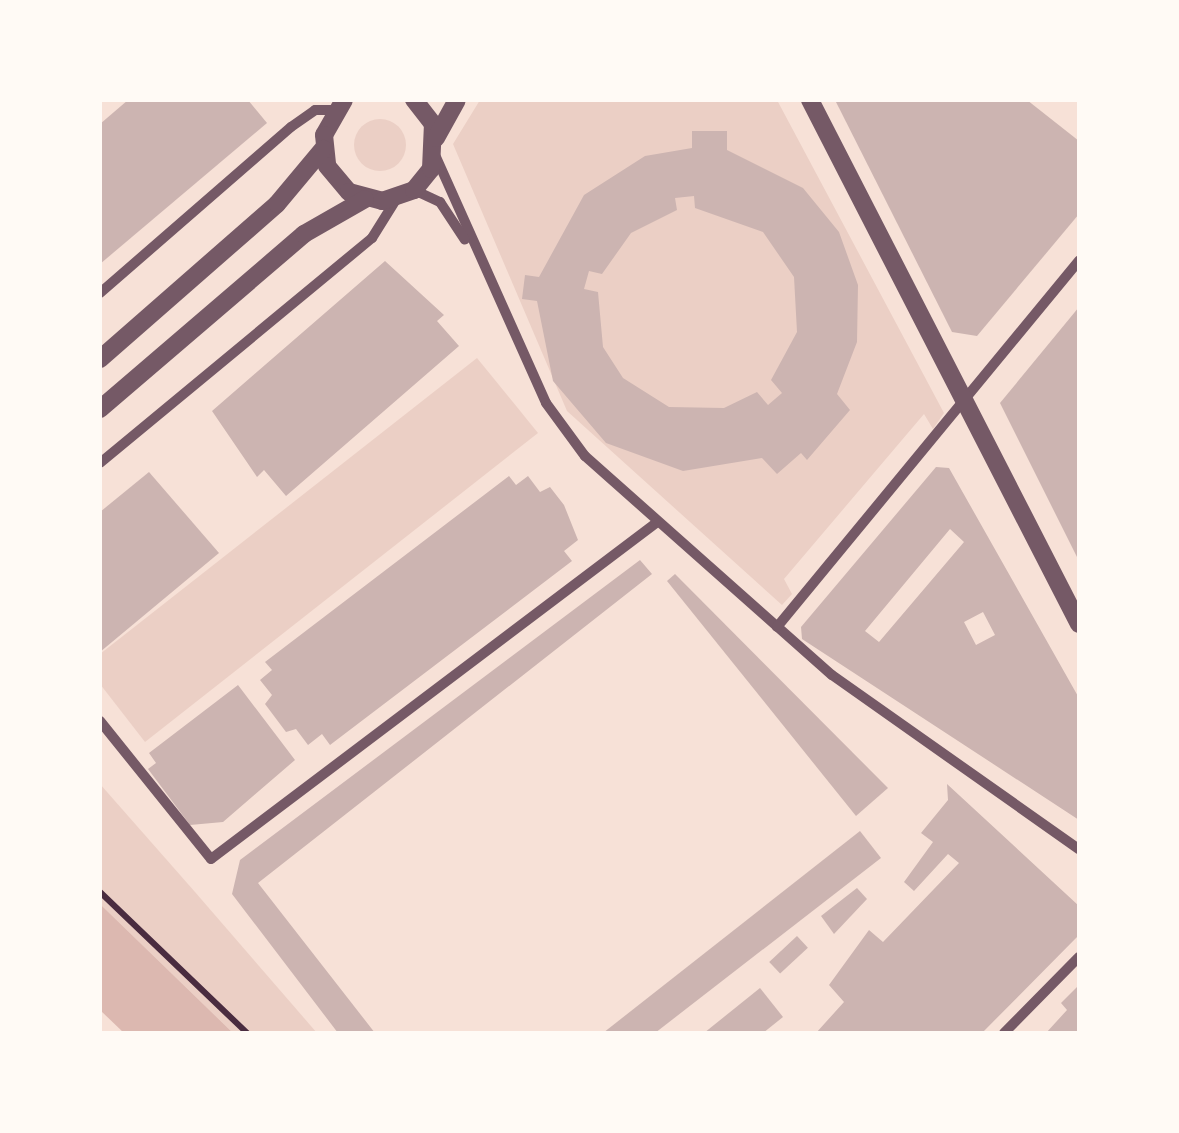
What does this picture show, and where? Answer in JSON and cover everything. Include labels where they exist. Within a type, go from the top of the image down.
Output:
[{"type":"street","points":[[414,100],[474,252],[561,429],[656,523],[776,627],[1079,849]]},
{"type":"street","points":[[100,463],[372,238],[435,147],[457,100]]},
{"type":"street","points":[[810,100],[1079,624]]},
{"type":"street","points":[[100,359],[277,204],[323,149],[340,105]]},
{"type":"street","points":[[100,293],[291,127],[340,105]]},
{"type":"street","points":[[323,149],[336,181],[366,199]]},
{"type":"street","points":[[100,409],[304,234],[366,199],[406,194],[440,202],[474,252]]},
{"type":"street","points":[[776,627],[1079,261]]},
{"type":"street","points":[[100,722],[211,859],[656,523]]},
{"type":"street","points":[[1004,1033],[1079,957]]},
{"type":"path","points":[[100,892],[247,1033]]},
{"type":"shaded area","points":[[480,100],[777,100],[944,413],[933,429],[924,414],[784,579],[792,594],[782,605],[567,411],[453,144]]},
{"type":"shaded area","points":[[380,119],[399,126],[406,145],[399,164],[380,171],[361,164],[354,145],[361,126]]},
{"type":"shaded area","points":[[477,358],[538,433],[145,742],[100,684],[100,654]]},
{"type":"shaded area","points":[[100,784],[317,1033],[233,1033],[100,904]]},
{"type":"shaded area","points":[[100,904],[233,1033],[124,1033],[100,1010]]},
{"type":"building","points":[[128,100],[248,100],[267,123],[100,264],[100,124]]},
{"type":"building","points":[[835,100],[1027,100],[1079,141],[1079,214],[977,336],[952,332]]},
{"type":"building","points":[[692,131],[727,131],[727,150],[803,188],[839,232],[858,285],[857,342],[837,394],[850,410],[807,460],[801,453],[777,474],[762,458],[683,471],[606,443],[553,381],[537,301],[522,299],[525,275],[539,277],[584,195],[645,156],[692,148]],"holes":[[[694,196],[695,208],[763,232],[794,277],[797,332],[771,380],[782,393],[768,405],[757,392],[724,408],[669,407],[623,378],[603,347],[598,292],[584,289],[589,271],[602,274],[631,233],[677,210],[675,198]]]},
{"type":"building","points":[[385,261],[444,315],[437,321],[459,346],[286,496],[264,470],[257,477],[212,411]]},
{"type":"building","points":[[1079,307],[1079,561],[1000,403]]},
{"type":"building","points":[[936,467],[949,468],[1079,698],[1079,820],[802,639],[801,627]],"holes":[[[950,529],[964,542],[879,642],[865,631]],[[983,612],[995,635],[976,645],[964,622]]]},
{"type":"building","points":[[149,472],[219,553],[100,652],[100,512]]},
{"type":"building","points":[[509,476],[516,485],[528,476],[540,492],[550,487],[564,505],[578,540],[564,551],[572,561],[330,745],[322,734],[308,745],[296,729],[286,732],[265,704],[272,695],[260,680],[272,670],[265,662]]},
{"type":"building","points":[[640,560],[652,574],[258,883],[375,1033],[338,1033],[232,894],[240,860]]},
{"type":"building","points":[[675,574],[888,788],[856,816],[667,581]]},
{"type":"building","points":[[238,685],[295,760],[223,822],[190,825],[148,769],[156,763],[149,753]]},
{"type":"building","points":[[947,784],[1079,906],[1079,935],[982,1033],[816,1033],[844,1002],[829,985],[869,930],[883,942],[959,863],[948,854],[914,891],[904,882],[933,842],[921,833],[948,800]]},
{"type":"building","points":[[860,831],[881,858],[655,1033],[603,1033]]},
{"type":"building","points":[[857,888],[867,899],[834,934],[821,916]]},
{"type":"building","points":[[797,936],[808,948],[780,974],[769,962]]},
{"type":"building","points":[[1079,985],[1079,1033],[1046,1033],[1067,1010],[1061,1003]]},
{"type":"building","points":[[760,988],[783,1017],[763,1033],[704,1033]]}]
